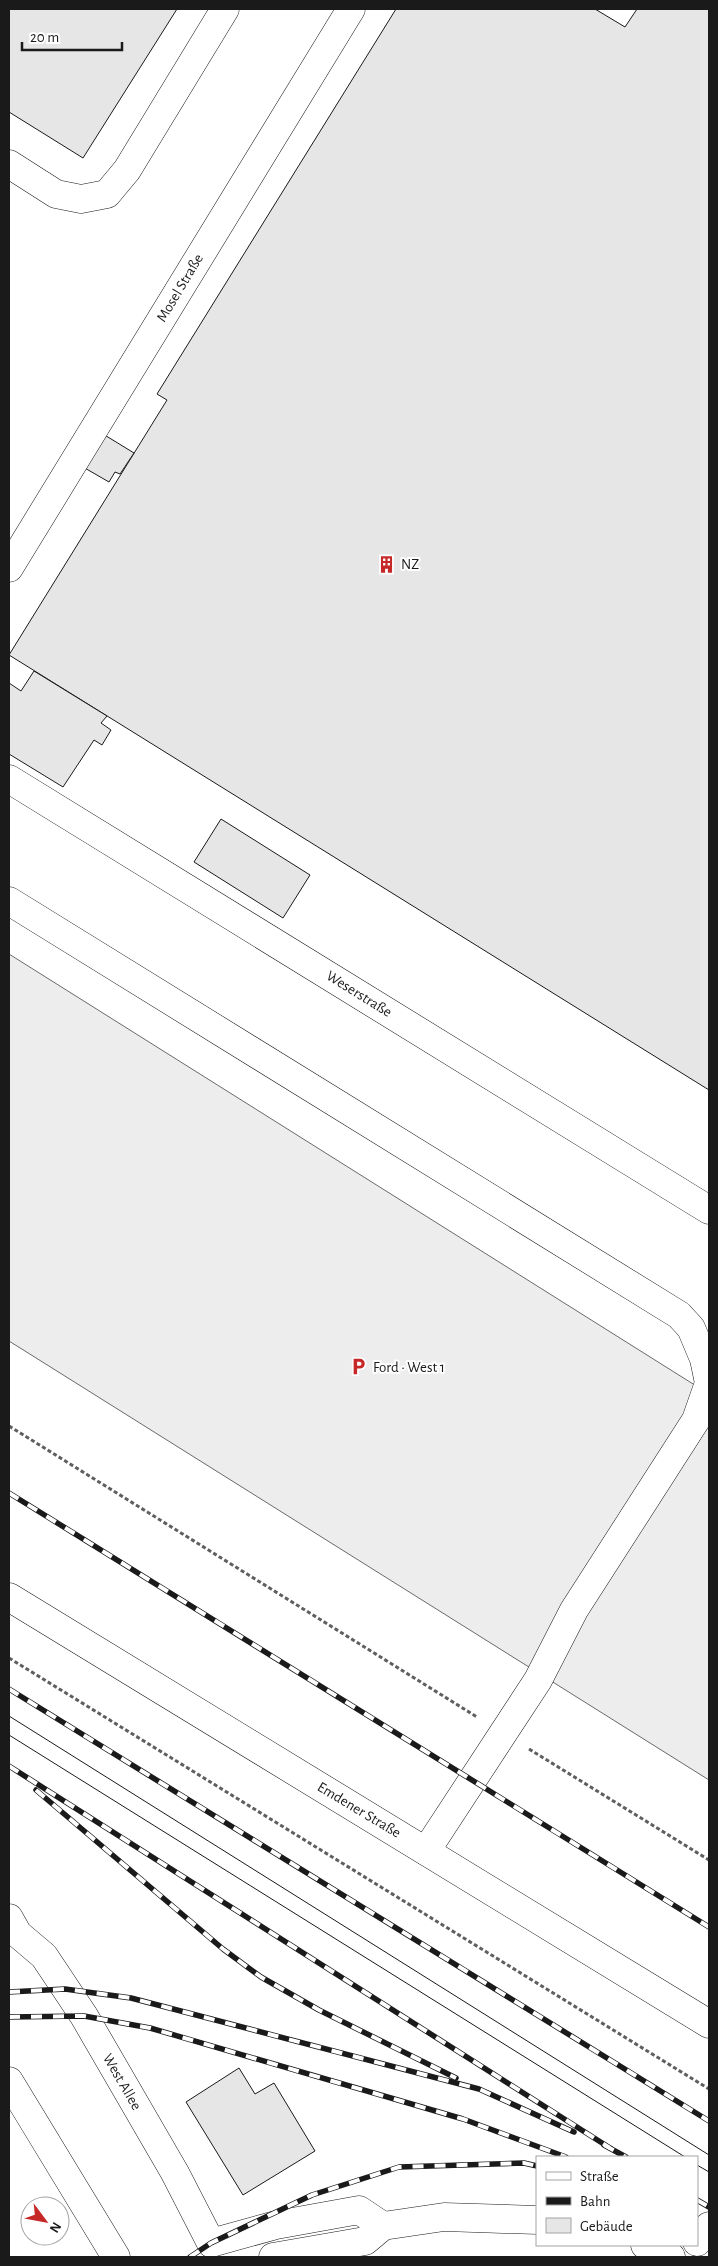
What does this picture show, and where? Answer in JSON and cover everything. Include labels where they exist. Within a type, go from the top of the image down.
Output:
[{"type":"street","points":[[9,164],[56,194],[81,200],[107,194],[127,170],[225,9]]},
{"type":"street","name":"Mosel Straße","points":[[9,568],[351,9]]},
{"type":"street","name":"Weserstraße","points":[[9,779],[709,1210]]},
{"type":"street","points":[[9,901],[679,1315],[692,1328],[704,1359],[709,1383],[696,1420],[574,1610],[538,1680],[426,1851]]},
{"type":"street","name":"Emdener Straße","points":[[9,1596],[709,2024]]},
{"type":"street","name":"West Allee","points":[[12,1928],[44,1956],[84,2016],[175,2173],[208,2250]]},
{"type":"street","points":[[9,2081],[116,2257]]},
{"type":"street","points":[[208,2250],[276,2225],[359,2210],[383,2226]]},
{"type":"street","points":[[287,2256],[366,2241],[383,2226],[444,2217],[536,2220]]},
{"type":"street","points":[[698,2240],[709,2226]]},
{"type":"street","points":[[647,2246],[670,2257]]},
{"type":"street","points":[[685,2257],[694,2246]]},
{"type":"path","points":[[9,1426],[709,1860]]},
{"type":"path","points":[[9,1658],[709,2089]]},
{"type":"shaded area","name":"Ford • West 1","points":[[9,954],[709,1394],[709,1780],[9,1341]]},
{"type":"building","points":[[9,9],[177,9],[83,158],[9,112]]},
{"type":"building","name":"NZ","points":[[396,9],[595,9],[625,27],[637,9],[709,9],[709,1090],[9,655],[167,400],[157,394]]},
{"type":"building","points":[[103,434],[134,453],[120,474],[115,472],[109,482],[83,467]]},
{"type":"building","points":[[34,671],[107,716],[101,723],[111,730],[102,745],[94,740],[63,787],[9,754],[9,683],[21,691]]},
{"type":"building","points":[[221,819],[310,875],[283,918],[194,862]]},
{"type":"building","points":[[239,2068],[255,2094],[274,2083],[315,2151],[243,2195],[186,2102]]},
{"type":"tram line","points":[[9,1716],[709,2155]]},
{"type":"tram line","points":[[9,1735],[683,2156]]},
{"type":"tram line","points":[[698,2166],[709,2172]]},
{"type":"railway","points":[[9,1493],[709,1927]]},
{"type":"railway","points":[[9,1689],[709,2121]]},
{"type":"railway","points":[[9,1766],[610,2148]]},
{"type":"railway","points":[[36,1790],[223,1949],[261,1977],[319,2010],[456,2078]]},
{"type":"railway","points":[[9,1992],[65,1989],[131,1998],[479,2089],[574,2132]]},
{"type":"railway","points":[[9,2017],[84,2016],[150,2028],[463,2119],[563,2156]]},
{"type":"railway","points":[[604,2145],[624,2156]]},
{"type":"railway","points":[[190,2257],[211,2243],[312,2195],[399,2167],[524,2163],[536,2166]]},
{"type":"railway","points":[[698,2201],[709,2207]]},
{"type":"place","name":"NZ","points":[[387,564]]},
{"type":"place","name":"Ford • West 1","points":[[359,1367]]}]
